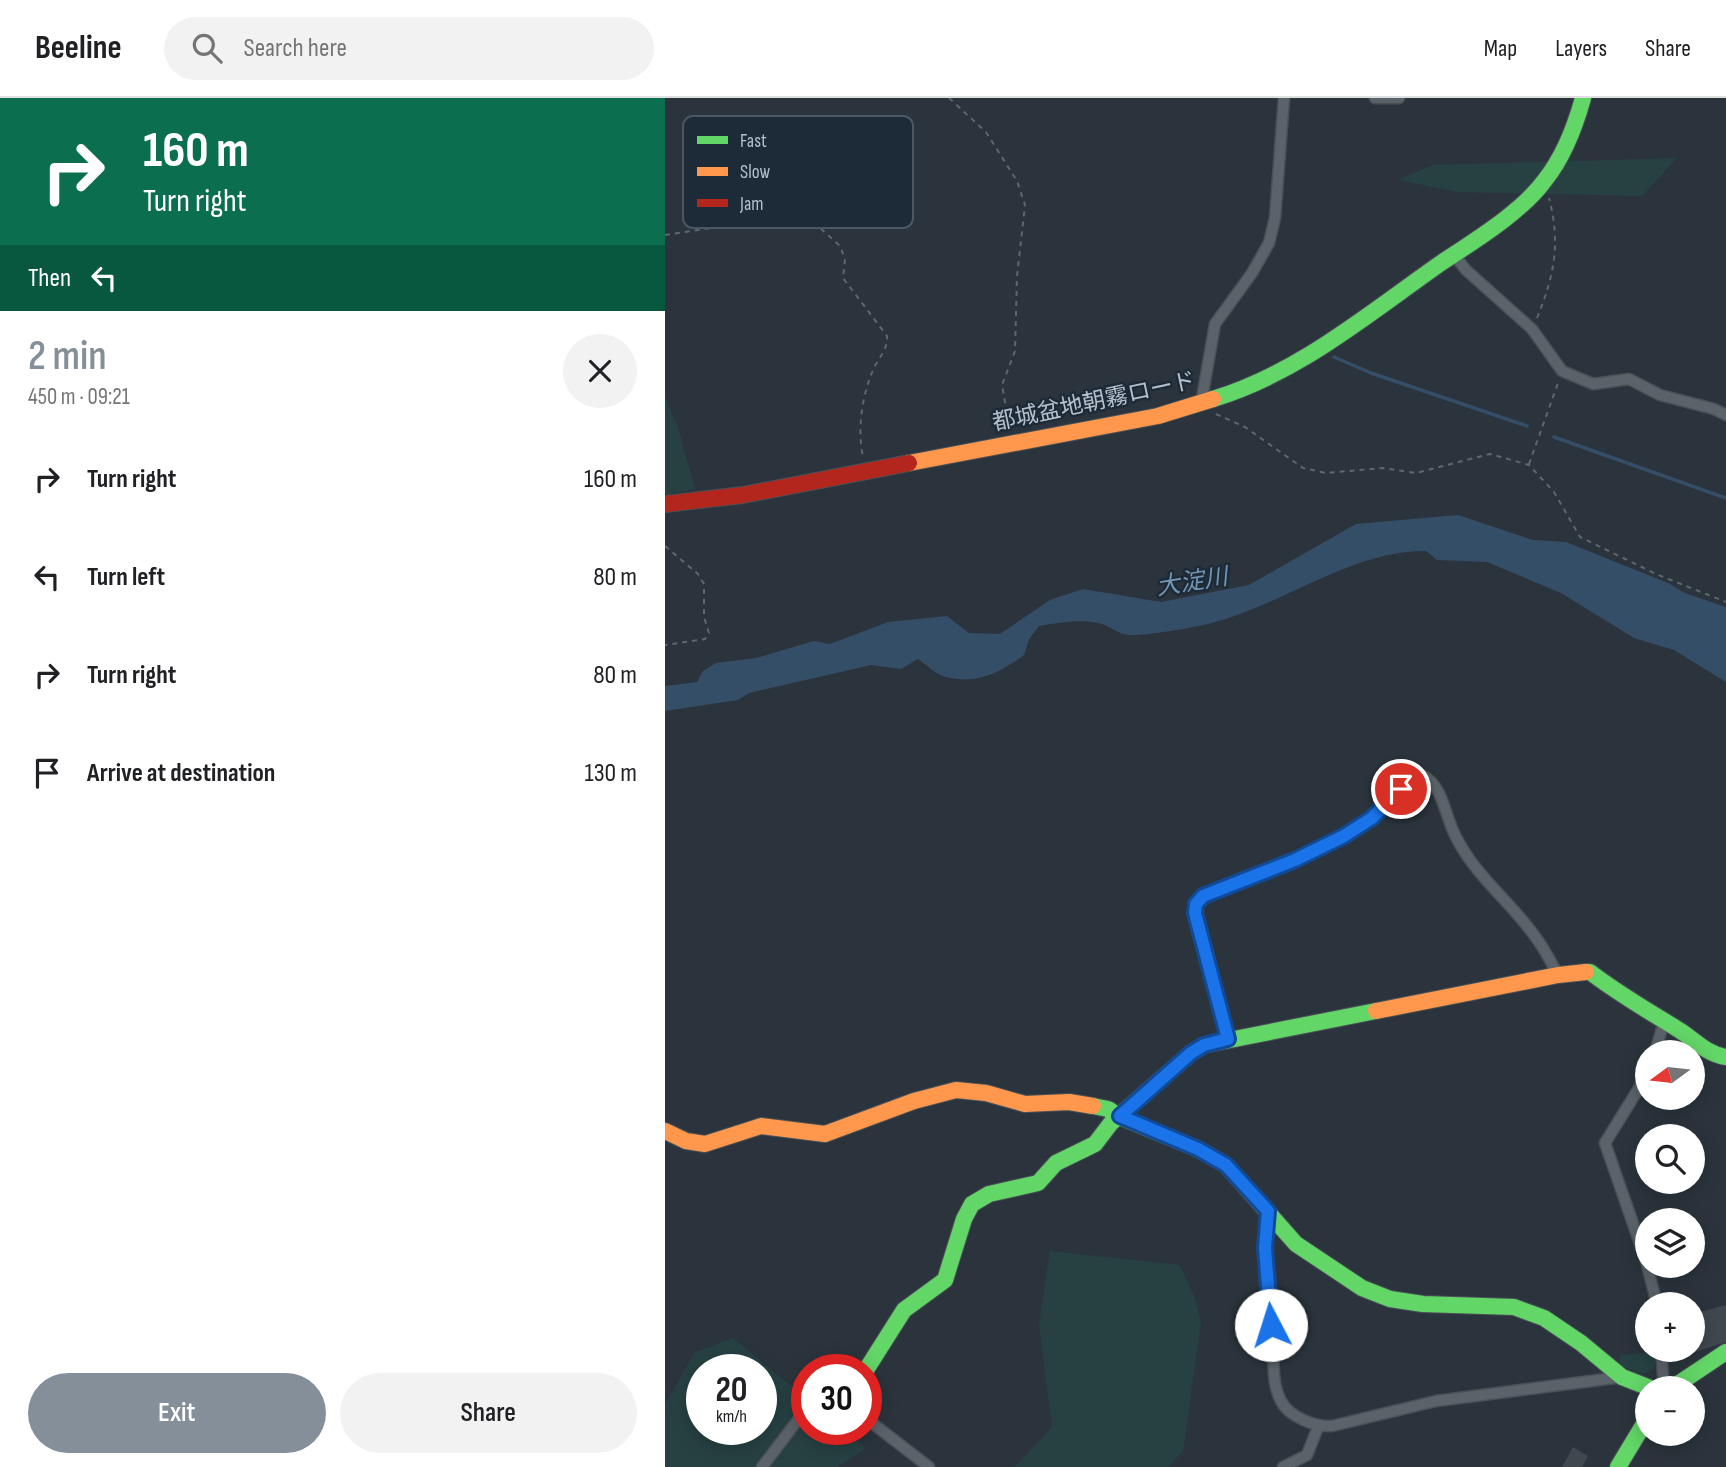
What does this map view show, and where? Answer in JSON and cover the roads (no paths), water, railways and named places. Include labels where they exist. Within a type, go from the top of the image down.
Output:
[{"type":"street","points":[[1202,404],[1215,324],[1252,273],[1269,243],[1275,218],[1284,98]]},
{"type":"street","points":[[1375,98],[1399,98]]},
{"type":"street","name":"都城盆地朝霧ロード","points":[[665,504],[743,495],[1158,416],[1202,404],[1264,380],[1311,356],[1503,220],[1545,181],[1575,128],[1583,98]]},
{"type":"street","points":[[1454,255],[1466,270],[1532,329],[1562,371],[1593,384],[1629,379],[1660,396],[1714,409],[1726,415]]},
{"type":"street","points":[[1228,1039],[1195,913],[1196,904],[1203,896],[1295,860],[1344,836],[1372,818],[1412,778],[1422,775],[1429,778],[1436,787],[1455,836],[1473,867],[1538,940],[1558,975]]},
{"type":"street","points":[[876,1354],[904,1310],[945,1280],[964,1219],[972,1204],[989,1194],[1038,1183],[1056,1163],[1095,1144],[1120,1116],[1191,1053],[1204,1045],[1558,975],[1590,972],[1626,1000],[1713,1055],[1726,1057]]},
{"type":"street","points":[[1659,1040],[1664,1022]]},
{"type":"street","points":[[665,1131],[686,1141],[705,1144],[761,1126],[825,1134],[914,1101],[956,1090],[986,1093],[1025,1104],[1069,1102],[1108,1109],[1198,1149],[1226,1165],[1296,1244],[1363,1288],[1390,1299],[1423,1304],[1514,1307],[1544,1318],[1581,1343],[1622,1377],[1635,1382]]},
{"type":"street","points":[[1635,1094],[1605,1143],[1635,1229]]},
{"type":"street","points":[[1268,1211],[1265,1248],[1273,1372],[1281,1401],[1292,1413],[1318,1426],[1332,1426],[1436,1401],[1622,1377]]},
{"type":"street","points":[[1690,1376],[1726,1352]]},
{"type":"street","points":[[1283,1467],[1307,1455],[1318,1426]]},
{"type":"street","points":[[762,1467],[791,1429]]},
{"type":"street","points":[[882,1431],[929,1467]]},
{"type":"street","points":[[1618,1467],[1635,1439]]},
{"type":"water","points":[[1458,515],[1533,540],[1566,542],[1668,583],[1685,593],[1726,607],[1726,682],[1674,650],[1634,638],[1561,593],[1487,562],[1437,560],[1426,551],[1371,559],[1236,616],[1191,628],[1128,635],[1091,622],[1039,626],[1029,639],[1024,655],[997,672],[978,678],[958,679],[942,676],[918,659],[901,669],[871,665],[749,693],[738,700],[665,711],[665,686],[697,682],[703,671],[716,663],[756,658],[814,641],[830,644],[888,622],[947,616],[969,633],[1000,634],[1050,600],[1083,589],[1161,602],[1249,585],[1356,524]]},
{"type":"waterway","points":[[1334,357],[1371,373],[1527,426]]},
{"type":"waterway","points":[[1554,437],[1726,498]]},
{"type":"water label","name":"大淀川","points":[[1192,582]]}]
